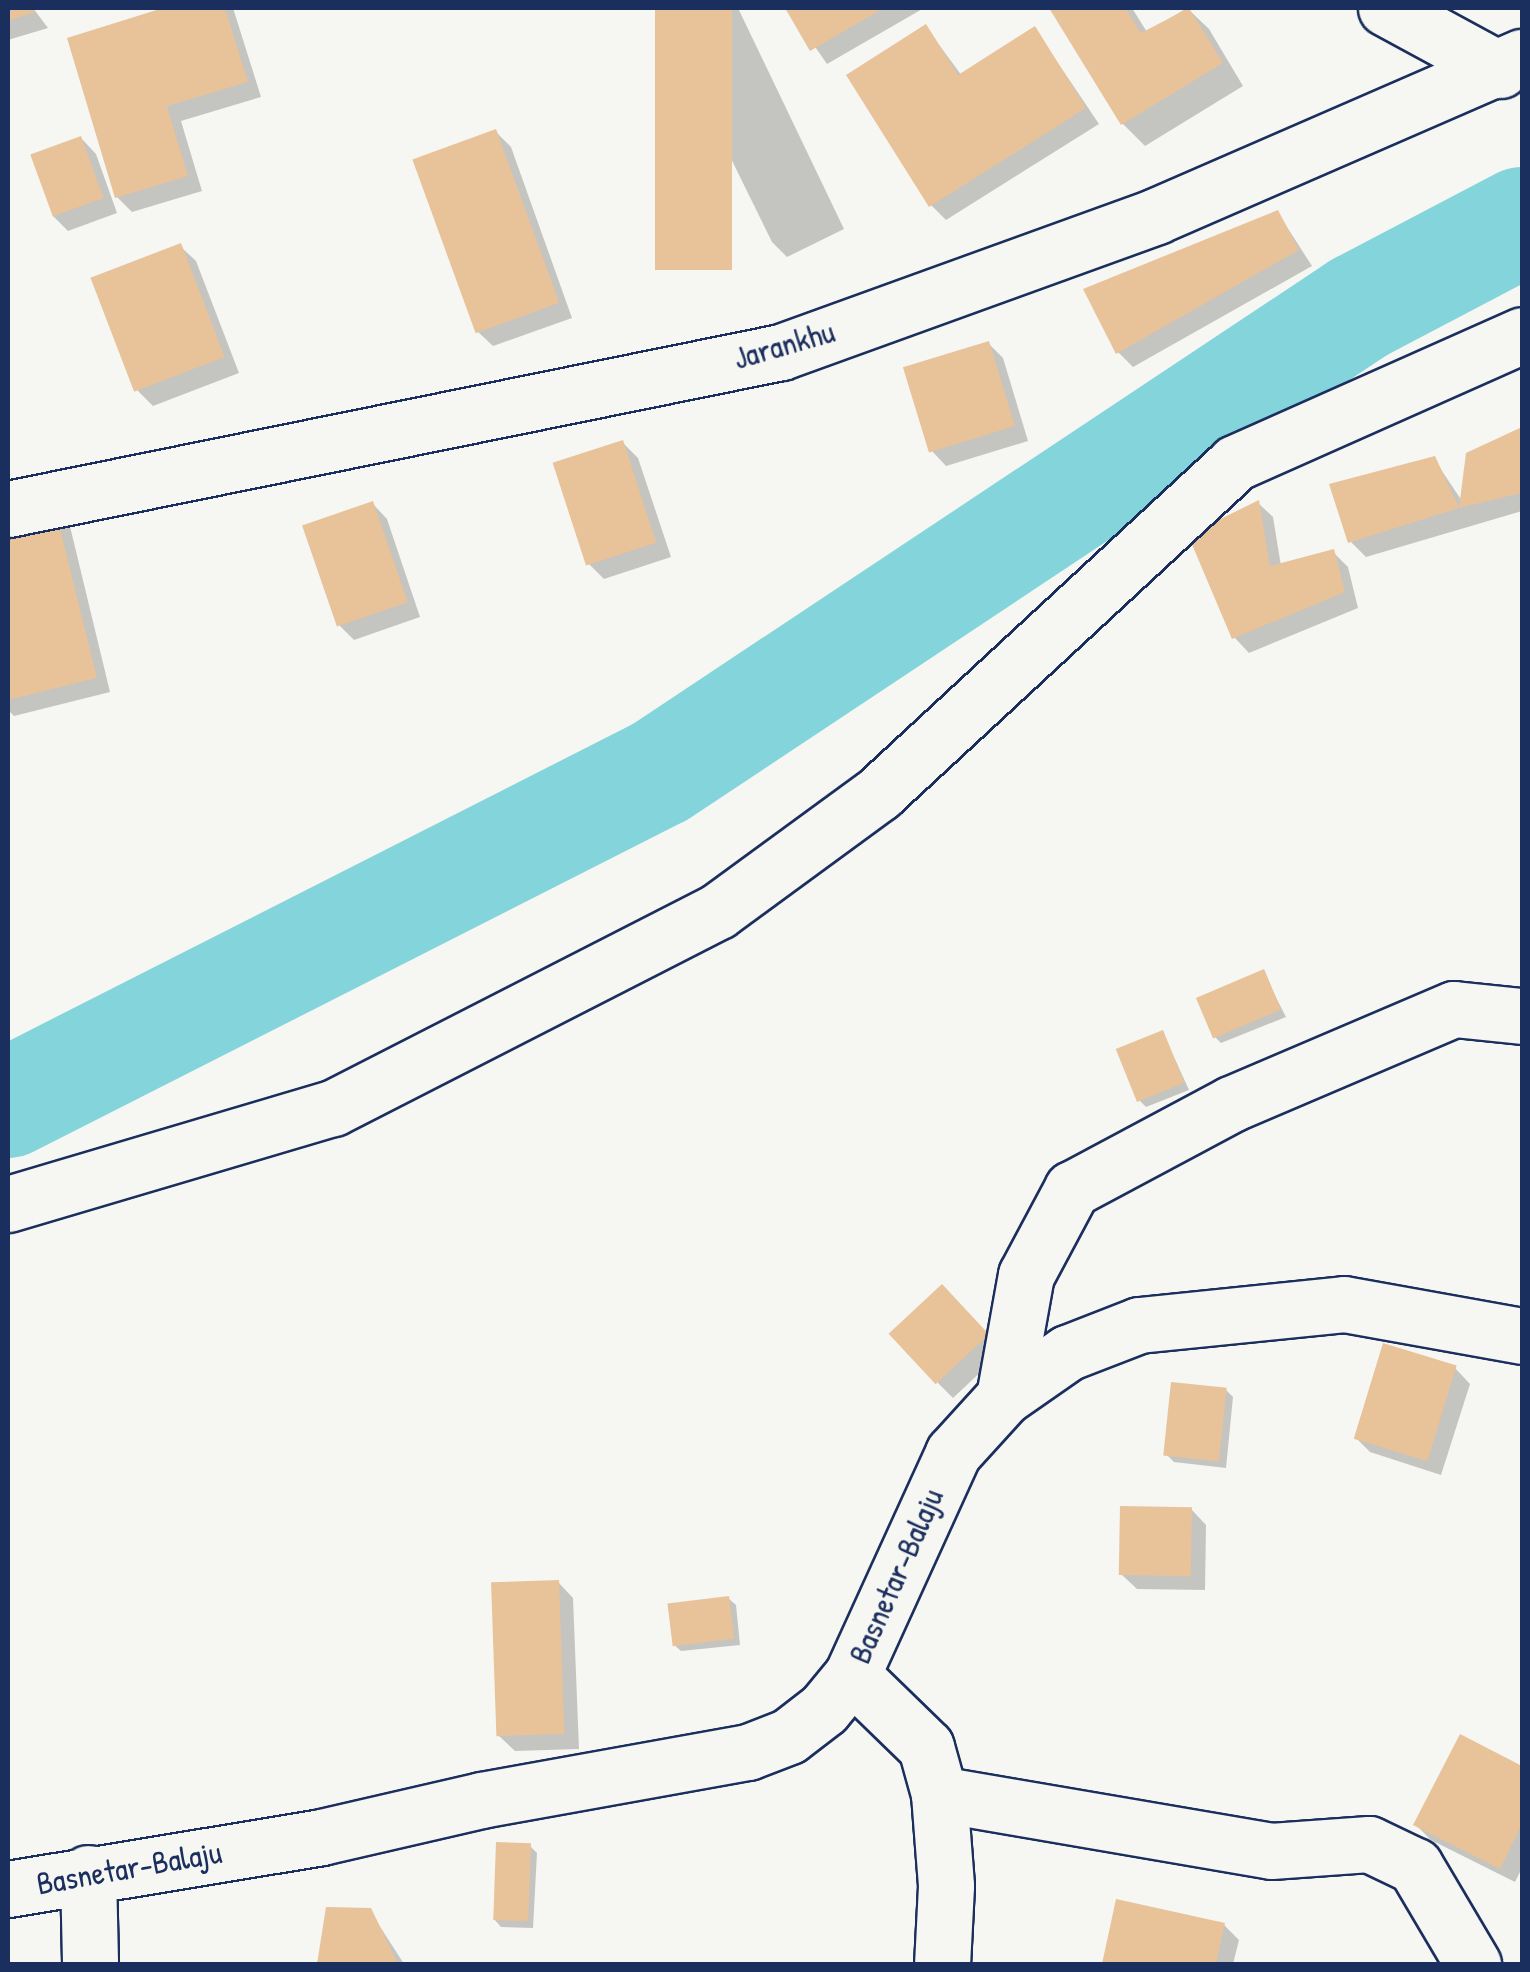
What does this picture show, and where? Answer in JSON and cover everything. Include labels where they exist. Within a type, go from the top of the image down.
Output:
[{"type":"street","points":[[1386,8],[1512,64]]},
{"type":"street","name":"Jarankhu","points":[[8,509],[781,352],[1156,216],[1512,64]]},
{"type":"street","points":[[8,1204],[334,1108],[718,911],[879,792],[1235,463],[1522,335]]},
{"type":"street","points":[[1004,1397],[1026,1275],[1072,1189],[1231,1104],[1454,1009],[1522,1016]]},
{"type":"street","name":"Basnetar-Balaju","points":[[8,1889],[321,1837],[482,1800],[748,1752],[812,1718],[852,1674],[953,1454],[1004,1397],[1068,1353],[1139,1325],[1344,1304],[1522,1336]]},
{"type":"street","points":[[852,1674],[926,1747],[938,1794],[946,1886],[942,1964]]},
{"type":"street","points":[[938,1794],[1271,1851],[1369,1844],[1415,1866],[1473,1964]]},
{"type":"street","points":[[88,1873],[90,1964]]},
{"type":"building","points":[[8,8],[32,8],[35,12],[8,21]]},
{"type":"building","points":[[163,8],[225,8],[248,82],[167,106],[188,176],[115,198],[67,38]]},
{"type":"building","points":[[655,8],[732,8],[732,270],[655,270]]},
{"type":"building","points":[[785,8],[884,8],[810,51]]},
{"type":"building","points":[[1049,8],[1125,8],[1141,33],[1189,8],[1223,63],[1121,125]]},
{"type":"building","points":[[926,24],[958,75],[1035,26],[1086,108],[929,207],[846,75]]},
{"type":"building","points":[[496,129],[559,303],[476,333],[412,159]]},
{"type":"building","points":[[81,136],[104,198],[53,216],[30,154]]},
{"type":"building","points":[[1278,210],[1299,250],[1116,354],[1083,289]]},
{"type":"building","points":[[181,243],[225,357],[134,392],[90,278]]},
{"type":"building","points":[[989,341],[1015,426],[929,452],[903,367]]},
{"type":"building","points":[[1522,427],[1522,493],[1459,508],[1466,453]]},
{"type":"building","points":[[623,440],[656,543],[586,566],[553,463]]},
{"type":"building","points":[[1435,456],[1459,508],[1348,543],[1329,484]]},
{"type":"building","points":[[53,500],[97,678],[8,700],[8,521]]},
{"type":"building","points":[[1259,500],[1270,566],[1334,549],[1345,592],[1232,639],[1188,535]]},
{"type":"building","points":[[373,501],[408,602],[337,627],[302,525]]},
{"type":"building","points":[[1264,969],[1281,1010],[1213,1038],[1196,998]]},
{"type":"building","points":[[1163,1030],[1184,1083],[1137,1102],[1116,1049]]},
{"type":"building","points":[[942,1284],[989,1334],[936,1384],[889,1334]]},
{"type":"building","points":[[1383,1343],[1457,1366],[1427,1461],[1354,1439]]},
{"type":"building","points":[[1171,1382],[1227,1388],[1219,1461],[1163,1456]]},
{"type":"building","points":[[1120,1506],[1192,1507],[1191,1576],[1119,1575]]},
{"type":"building","points":[[559,1580],[564,1734],[496,1736],[491,1582]]},
{"type":"building","points":[[729,1596],[734,1639],[673,1646],[667,1604]]},
{"type":"building","points":[[1460,1734],[1522,1766],[1522,1824],[1500,1869],[1413,1825]]},
{"type":"building","points":[[496,1842],[531,1843],[528,1921],[493,1920]]},
{"type":"building","points":[[1116,1899],[1225,1923],[1216,1964],[1102,1964]]},
{"type":"building","points":[[326,1907],[371,1908],[398,1964],[317,1964]]},
{"type":"waterway","points":[[8,1103],[660,772],[1360,307],[1522,222]]}]
